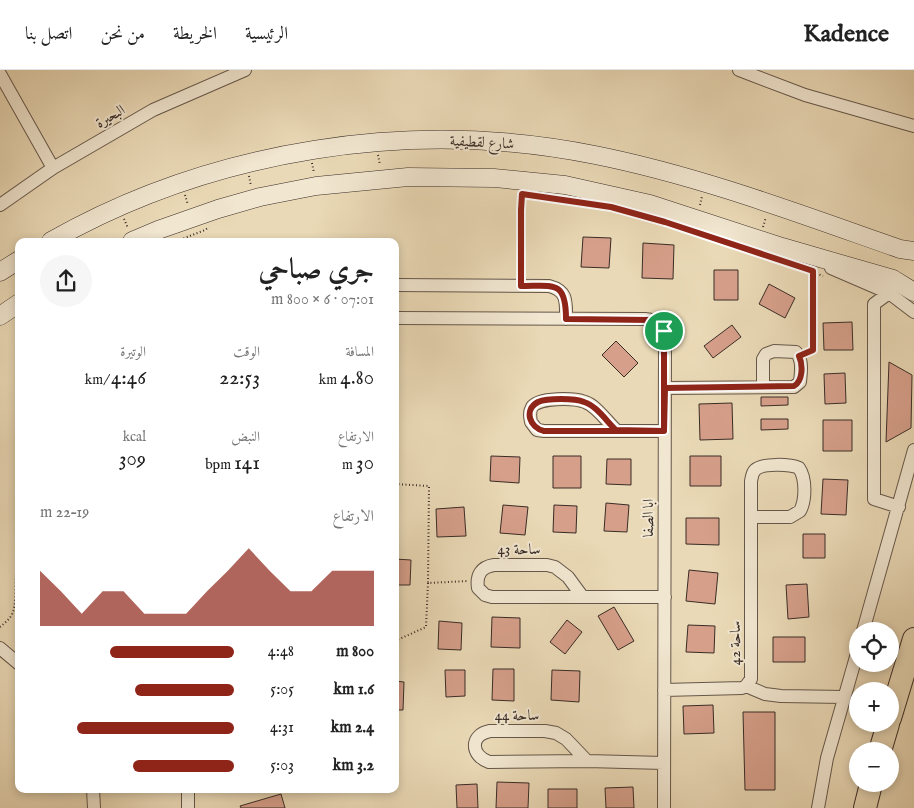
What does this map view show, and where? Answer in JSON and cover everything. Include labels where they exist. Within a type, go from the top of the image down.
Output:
[{"type":"highway","points":[[899,689],[914,640]]},
{"type":"highway","points":[[865,808],[869,792]]},
{"type":"street","name":"البحيرة","points":[[157,104],[222,70]]},
{"type":"street","name":"البحيرة","points":[[0,204],[51,165],[115,121],[245,70]]},
{"type":"street","points":[[739,70],[805,94],[914,126]]},
{"type":"street","points":[[763,70],[808,86],[914,117]]},
{"type":"street","points":[[0,74],[51,165]]},
{"type":"street","name":"شارع لقطيفية","points":[[57,238],[119,208],[181,184],[245,164],[310,151],[376,143],[458,140],[541,146],[633,163],[769,203],[909,251]]},
{"type":"street","name":"البحيرة","points":[[0,194],[51,165]]},
{"type":"street","points":[[141,238],[192,218],[255,199],[316,186],[382,178],[462,176],[565,185],[650,204],[782,247],[891,286],[914,292]]},
{"type":"street","points":[[0,272],[15,263]]},
{"type":"street","points":[[399,285],[549,286],[557,288],[563,293],[566,302],[566,319]]},
{"type":"street","points":[[899,507],[874,499],[874,304],[891,286],[914,285]]},
{"type":"street","points":[[891,286],[914,312]]},
{"type":"street","points":[[0,316],[15,306]]},
{"type":"street","name":"ابا الصفا","points":[[399,318],[645,319],[658,322],[664,331],[664,808]]},
{"type":"street","points":[[665,388],[763,387],[794,386],[800,382],[801,360],[799,356],[792,351],[774,351],[766,354],[764,359],[763,387]]},
{"type":"street","points":[[616,430],[591,406],[576,400],[543,400],[534,405],[530,411],[531,422],[537,430],[664,431]]},
{"type":"street","points":[[866,622],[914,450]]},
{"type":"street","name":"ساحة 42","points":[[664,690],[736,688],[746,686],[751,679],[751,481],[756,469],[765,465],[799,468],[803,477],[803,506],[800,511],[790,517],[752,517]]},
{"type":"street","name":"ساحة 43","points":[[477,581],[478,575],[488,566],[547,565],[561,570],[582,596]]},
{"type":"street","points":[[477,581],[481,592],[492,597],[665,597]]},
{"type":"street","points":[[0,648],[15,661]]},
{"type":"street","points":[[818,808],[827,758],[851,672]]},
{"type":"street","points":[[746,686],[765,694],[781,696],[844,697]]},
{"type":"street","name":"ساحة 44","points":[[587,761],[566,739],[552,732],[486,732],[477,738],[475,744],[478,756],[482,760],[489,762],[587,761],[664,763]]},
{"type":"street","points":[[93,793],[94,808]]},
{"type":"street","points":[[188,793],[188,808]]},
{"type":"path","points":[[376,143],[382,178]]},
{"type":"path","points":[[310,151],[316,186]]},
{"type":"path","points":[[245,164],[255,199]]},
{"type":"path","points":[[181,184],[192,218]]},
{"type":"path","points":[[696,219],[705,184]]},
{"type":"path","points":[[516,193],[522,194],[521,286]]},
{"type":"path","points":[[760,240],[769,203]]},
{"type":"path","points":[[119,208],[132,238]]},
{"type":"path","points":[[185,238],[211,226]]},
{"type":"path","points":[[799,356],[813,350],[813,271],[829,279]]},
{"type":"path","points":[[399,484],[430,486],[426,627],[399,638]]},
{"type":"path","points":[[0,627],[8,620],[12,612],[15,577]]},
{"type":"path","points":[[428,583],[477,581]]},
{"type":"building","points":[[583,237],[611,238],[609,268],[581,267]]},
{"type":"building","points":[[643,243],[674,245],[673,279],[642,278]]},
{"type":"building","points":[[714,270],[738,270],[738,300],[714,300]]},
{"type":"building","points":[[769,284],[795,298],[785,318],[759,304]]},
{"type":"building","points":[[852,322],[853,350],[824,350],[823,323]]},
{"type":"building","points":[[732,325],[741,337],[713,358],[704,346]]},
{"type":"building","points":[[616,341],[638,363],[624,377],[602,355]]},
{"type":"building","points":[[889,362],[912,375],[911,428],[886,442]]},
{"type":"building","points":[[845,373],[846,403],[825,404],[824,374]]},
{"type":"building","points":[[761,397],[788,397],[788,405],[761,406]]},
{"type":"building","points":[[732,403],[733,439],[700,440],[699,404]]},
{"type":"building","points":[[761,419],[788,419],[788,429],[761,430]]},
{"type":"building","points":[[823,420],[852,420],[852,451],[823,451]]},
{"type":"building","points":[[491,456],[520,457],[519,483],[490,481]]},
{"type":"building","points":[[553,456],[581,456],[581,488],[553,488]]},
{"type":"building","points":[[690,456],[721,456],[721,486],[690,486]]},
{"type":"building","points":[[607,459],[631,459],[631,485],[606,484]]},
{"type":"building","points":[[823,479],[848,480],[846,515],[821,514]]},
{"type":"building","points":[[606,503],[629,505],[627,532],[604,531]]},
{"type":"building","points":[[503,505],[528,507],[525,535],[500,533]]},
{"type":"building","points":[[554,505],[577,506],[576,533],[553,532]]},
{"type":"building","points":[[464,507],[466,536],[437,537],[436,509]]},
{"type":"building","points":[[686,518],[719,518],[719,545],[686,544]]},
{"type":"building","points":[[803,534],[825,534],[825,558],[803,558]]},
{"type":"building","points":[[399,559],[411,560],[410,585],[399,585]]},
{"type":"building","points":[[689,570],[718,573],[715,604],[686,601]]},
{"type":"building","points":[[807,584],[809,617],[788,619],[786,585]]},
{"type":"building","points":[[614,607],[634,641],[618,650],[598,616]]},
{"type":"building","points":[[492,617],[520,618],[520,648],[491,647]]},
{"type":"building","points":[[567,620],[582,632],[565,654],[550,642]]},
{"type":"building","points":[[439,621],[462,623],[461,650],[438,649]]},
{"type":"building","points":[[688,625],[715,626],[714,653],[686,652]]},
{"type":"building","points":[[773,637],[805,637],[805,662],[773,662]]},
{"type":"building","points":[[493,669],[514,669],[514,701],[492,700]]},
{"type":"building","points":[[445,670],[465,670],[465,696],[446,697]]},
{"type":"building","points":[[552,670],[580,671],[579,702],[551,700]]},
{"type":"building","points":[[399,681],[404,682],[403,710],[399,710]]},
{"type":"building","points":[[713,705],[714,733],[684,734],[683,706]]},
{"type":"building","points":[[743,712],[775,712],[775,790],[745,790]]},
{"type":"building","points":[[497,782],[529,783],[528,808],[496,808]]},
{"type":"building","points":[[477,784],[478,808],[457,808],[456,785]]},
{"type":"building","points":[[633,787],[634,808],[606,808],[605,788]]},
{"type":"building","points":[[548,789],[577,789],[577,808],[548,808]]},
{"type":"building","points":[[281,794],[285,808],[241,808],[240,806]]},
{"type":"route","points":[[664,331],[658,322],[645,319],[566,319],[566,302],[563,293],[557,288],[549,286],[521,286],[522,194],[611,207],[665,222],[813,271],[813,350],[799,356],[801,360],[800,382],[798,384],[794,386],[665,388],[664,431],[616,430],[591,406],[576,400],[543,400],[531,408],[531,422],[537,430],[544,431],[664,431],[664,331]]}]
